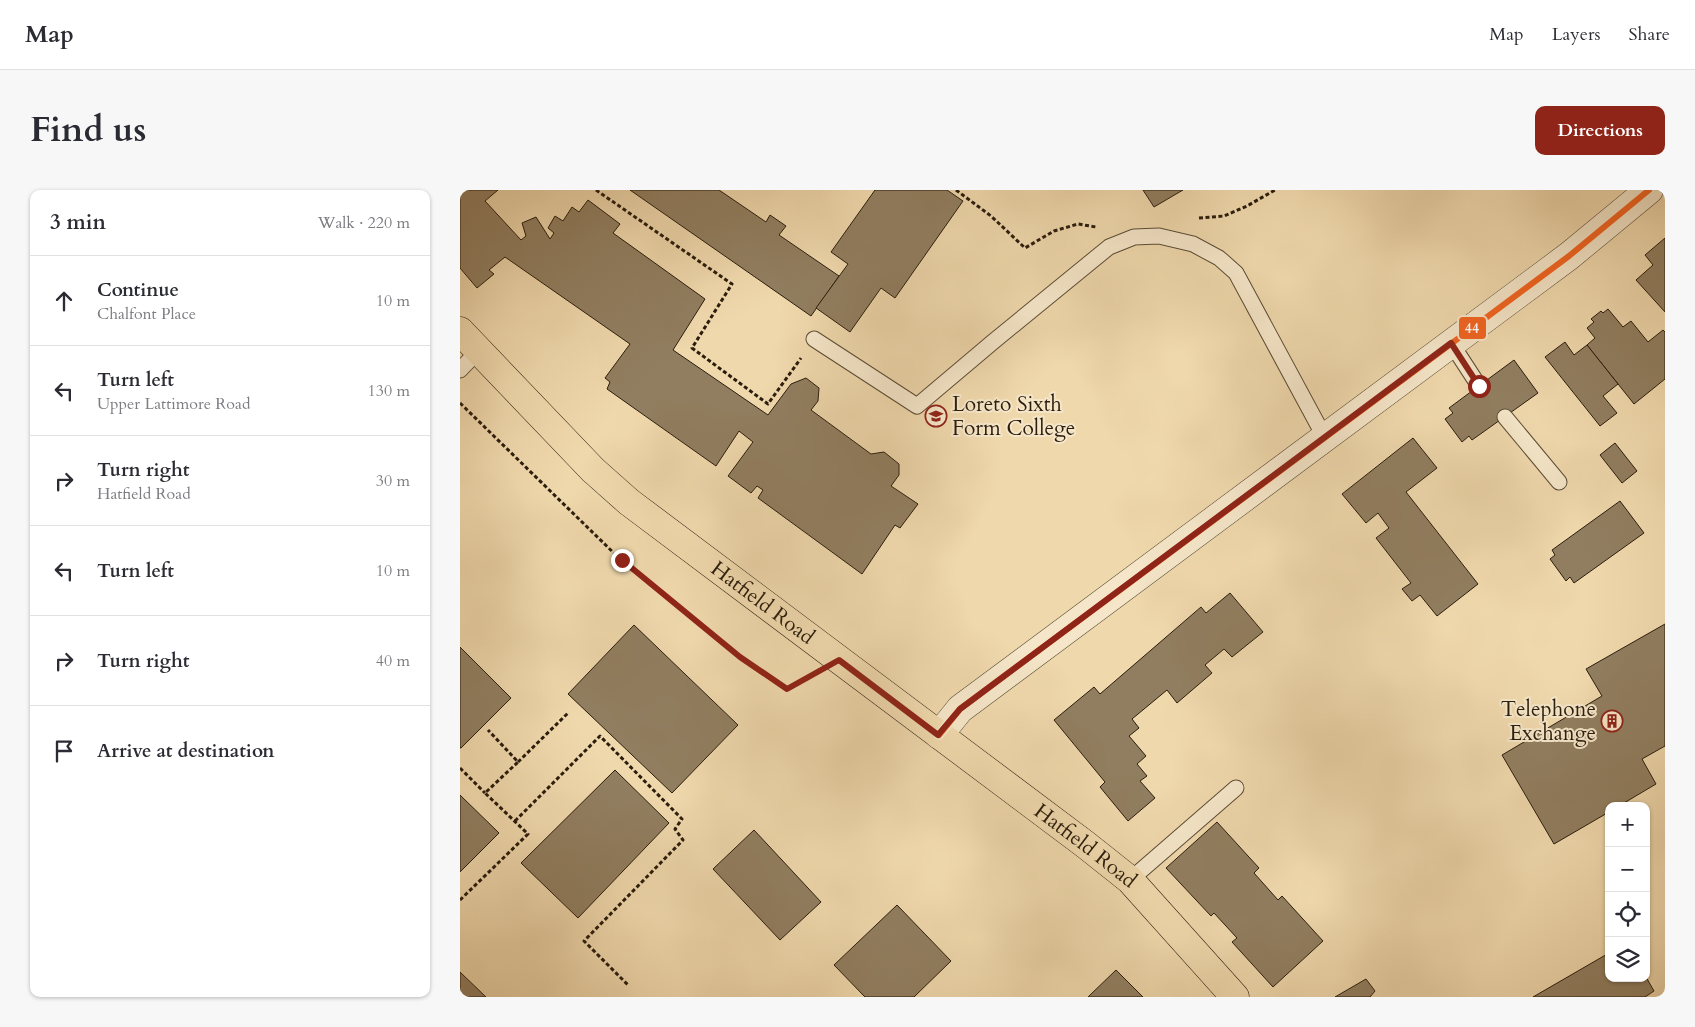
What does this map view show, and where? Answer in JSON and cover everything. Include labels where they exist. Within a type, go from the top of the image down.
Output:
[{"type":"main road","name":"Hatfield Road","points":[[460,331],[593,470],[629,502],[1130,880],[1235,997]]},
{"type":"street","points":[[938,735],[960,709],[1569,256],[1649,190]]},
{"type":"lane","points":[[814,339],[917,406],[1109,247],[1134,237],[1159,236],[1193,244],[1219,258],[1236,273],[1325,438]]},
{"type":"lane","points":[[1451,343],[1479,386]]},
{"type":"lane","points":[[460,370],[479,350]]},
{"type":"lane","points":[[1505,416],[1559,482]]},
{"type":"lane","points":[[1130,880],[1236,788]]},
{"type":"path","points":[[596,190],[732,284],[692,348],[768,404],[814,339]]},
{"type":"path","points":[[460,403],[622,560],[740,657],[787,689],[839,660]]},
{"type":"path","points":[[485,793],[568,713]]},
{"type":"path","points":[[488,730],[518,762]]},
{"type":"path","points":[[515,821],[600,736],[682,819],[675,829],[683,840],[584,941],[628,985]]},
{"type":"path","points":[[460,768],[528,834],[460,900]]},
{"type":"building","points":[[460,190],[498,190],[485,201],[521,240],[526,236],[522,223],[536,217],[550,239],[554,233],[548,228],[555,216],[563,221],[572,207],[579,212],[588,200],[620,224],[613,233],[705,299],[673,350],[768,415],[791,384],[806,378],[819,388],[818,401],[811,410],[871,454],[884,452],[899,464],[899,475],[891,486],[918,504],[900,528],[895,525],[862,574],[758,498],[763,490],[757,486],[751,493],[728,476],[753,442],[739,431],[716,466],[607,389],[610,382],[605,378],[630,344],[505,257],[489,270],[494,274],[477,288],[460,268]]},
{"type":"building","points":[[630,190],[719,190],[766,222],[770,215],[786,226],[779,235],[839,276],[811,316]]},
{"type":"building","points":[[875,190],[947,190],[963,201],[895,298],[881,288],[850,332],[816,308],[848,264],[831,252]]},
{"type":"building","points":[[1143,190],[1183,190],[1154,207]]},
{"type":"building","points":[[1665,238],[1665,312],[1636,280],[1653,265],[1645,255]]},
{"type":"building","points":[[1608,309],[1623,327],[1631,321],[1648,342],[1663,330],[1665,332],[1665,379],[1634,404],[1587,345],[1595,338],[1587,328],[1594,322],[1591,319],[1601,311],[1603,313]]},
{"type":"building","points":[[1565,342],[1574,355],[1587,345],[1618,384],[1603,396],[1617,413],[1600,426],[1545,357]]},
{"type":"building","points":[[1514,360],[1538,393],[1472,440],[1469,436],[1462,442],[1445,419],[1453,413],[1449,408]]},
{"type":"building","points":[[1413,438],[1437,468],[1406,492],[1478,584],[1437,616],[1420,595],[1412,601],[1402,589],[1411,583],[1376,538],[1389,528],[1378,513],[1366,523],[1342,494]]},
{"type":"building","points":[[1615,443],[1637,471],[1622,483],[1600,455]]},
{"type":"building","points":[[1620,501],[1644,533],[1574,583],[1570,577],[1566,581],[1550,559],[1555,555],[1552,550]]},
{"type":"building","points":[[1230,593],[1263,632],[1232,657],[1224,649],[1205,665],[1212,673],[1177,703],[1167,690],[1132,719],[1139,728],[1129,736],[1146,756],[1137,764],[1147,776],[1140,781],[1155,798],[1128,821],[1100,787],[1105,782],[1054,720],[1094,687],[1100,694],[1201,607],[1206,613]]},
{"type":"building","name":"Telephone Exchange","points":[[1665,624],[1665,746],[1642,759],[1656,784],[1626,802],[1605,802],[1605,814],[1554,844],[1502,755],[1602,696],[1586,669]]},
{"type":"building","points":[[634,625],[738,725],[672,793],[568,694]]},
{"type":"building","points":[[460,647],[511,698],[461,748],[460,748]]},
{"type":"building","points":[[615,770],[669,823],[578,918],[521,863]]},
{"type":"building","points":[[460,795],[499,833],[460,872]]},
{"type":"building","points":[[1217,822],[1259,868],[1254,873],[1278,900],[1282,896],[1323,941],[1273,987],[1232,942],[1237,938],[1214,913],[1211,916],[1166,868]]},
{"type":"building","points":[[754,830],[821,902],[780,940],[713,869]]},
{"type":"building","points":[[897,905],[951,961],[914,997],[865,997],[834,965]]},
{"type":"building","points":[[1605,955],[1605,982],[1649,982],[1654,991],[1645,997],[1533,997]]},
{"type":"building","points":[[1116,970],[1143,997],[1088,997]]},
{"type":"building","points":[[460,972],[486,997],[460,997]]},
{"type":"building","points":[[1366,979],[1375,991],[1370,997],[1335,997]]},
{"type":"transit line","name":"44","points":[[939,735],[960,709],[1569,256],[1649,190]]},
{"type":"place","name":"Loreto Sixth Form College","points":[[936,416]]},
{"type":"place","name":"Telephone Exchange","points":[[1612,721]]},
{"type":"route","points":[[622,560],[740,657],[787,689],[839,660],[938,735],[960,709],[1451,343],[1479,386]]}]
